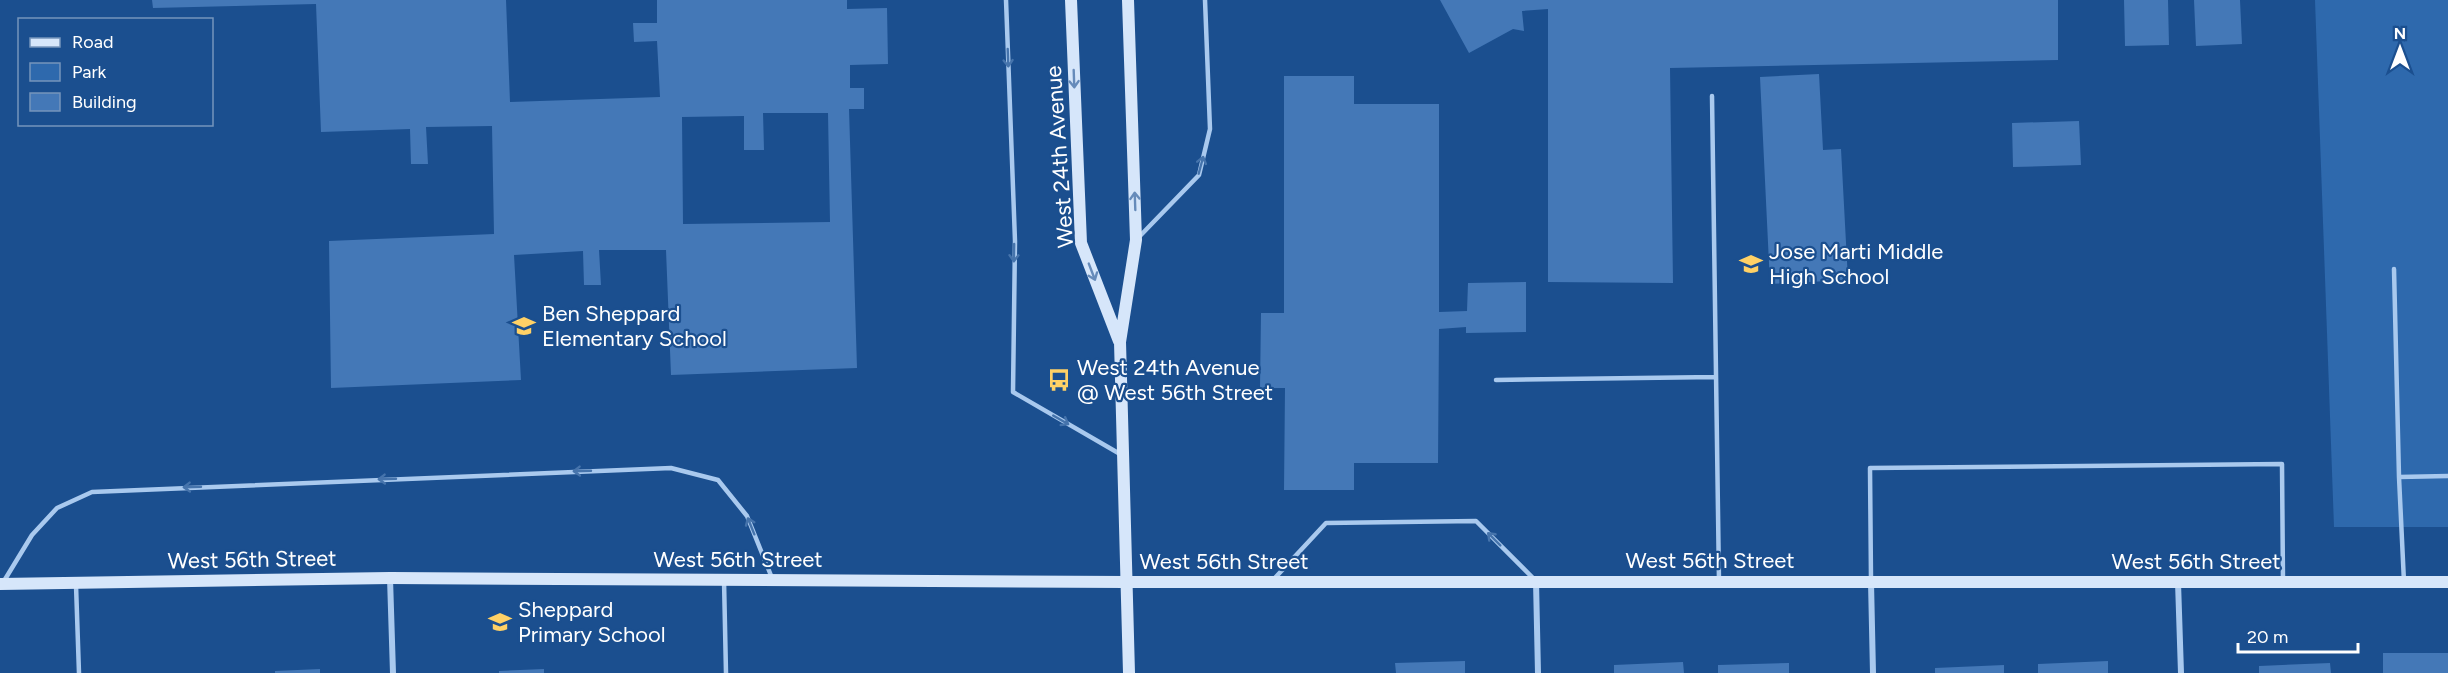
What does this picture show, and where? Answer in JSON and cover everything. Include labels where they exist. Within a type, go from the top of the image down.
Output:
[{"type":"street","name":"West 24th Avenue","points":[[1071,0],[1081,243],[1120,342]]},
{"type":"street","name":"West 24th Avenue","points":[[1128,0],[1136,240],[1120,342],[1121,455],[1129,673]]},
{"type":"street","name":"West 56th Street","points":[[1,584],[390,579],[1126,582],[1536,580],[2448,582]]},
{"type":"street","points":[[390,579],[393,673]]},
{"type":"street","points":[[1536,580],[1538,673]]},
{"type":"street","points":[[1871,582],[1873,673]]},
{"type":"street","points":[[2178,582],[2181,673]]},
{"type":"lane","points":[[1006,0],[1015,241],[1013,392],[1121,455]]},
{"type":"lane","points":[[1136,240],[1199,175],[1210,129],[1205,0]]},
{"type":"lane","points":[[1712,96],[1719,581]]},
{"type":"lane","points":[[2394,269],[2404,582]]},
{"type":"lane","points":[[1496,380],[1716,377]]},
{"type":"lane","points":[[1871,582],[1870,468],[2282,464],[2283,582]]},
{"type":"lane","points":[[1,584],[32,535],[57,508],[92,492],[671,468],[718,480],[747,516],[773,580]]},
{"type":"lane","points":[[2399,477],[2448,476]]},
{"type":"lane","points":[[1271,582],[1326,523],[1476,521],[1536,580]]},
{"type":"lane","points":[[724,580],[726,673]]},
{"type":"lane","points":[[76,582],[79,673]]},
{"type":"green space","points":[[2315,0],[2448,0],[2448,527],[2334,527]]},
{"type":"building","points":[[152,0],[506,0],[510,102],[660,97],[657,41],[634,42],[633,23],[657,23],[657,0],[847,0],[847,9],[887,8],[888,64],[850,65],[850,88],[864,88],[864,109],[849,109],[857,368],[671,375],[666,250],[599,250],[601,285],[584,285],[583,251],[514,255],[521,380],[331,388],[329,241],[494,234],[492,126],[426,127],[428,164],[411,164],[410,129],[321,132],[316,4],[153,8]],"holes":[[[763,113],[828,113],[830,222],[683,224],[682,117],[744,116],[744,150],[764,150]]]},
{"type":"building","points":[[1440,0],[2058,0],[2058,60],[1670,68],[1673,283],[1548,282],[1548,9],[1522,11],[1524,31],[1513,29],[1469,53]]},
{"type":"building","points":[[2124,0],[2168,0],[2169,45],[2125,46]]},
{"type":"building","points":[[2194,0],[2240,0],[2242,44],[2196,46]]},
{"type":"building","points":[[1819,74],[1823,150],[1841,149],[1848,280],[1770,284],[1760,77]]},
{"type":"building","points":[[1284,76],[1354,76],[1354,104],[1439,104],[1439,312],[1467,311],[1468,283],[1526,282],[1526,332],[1466,333],[1466,327],[1439,329],[1438,463],[1354,463],[1354,490],[1284,490],[1285,388],[1260,388],[1261,313],[1284,313]]},
{"type":"building","points":[[2079,121],[2081,165],[2013,167],[2012,123]]},
{"type":"building","points":[[2383,653],[2448,653],[2448,673],[2383,673]]},
{"type":"building","points":[[1465,661],[1465,673],[1396,673],[1395,663]]},
{"type":"building","points":[[2108,661],[2108,673],[2038,673],[2038,664]]},
{"type":"building","points":[[1683,662],[1684,673],[1614,673],[1614,665]]},
{"type":"building","points":[[1789,663],[1789,673],[1718,673],[1718,665]]},
{"type":"building","points":[[2330,663],[2331,673],[2259,673],[2259,666]]},
{"type":"building","points":[[2004,665],[2004,673],[1935,673],[1935,668]]},
{"type":"building","points":[[320,669],[320,673],[275,673],[275,671]]},
{"type":"building","points":[[544,669],[544,673],[499,673],[499,671]]},
{"type":"place","name":"Jose Marti Middle High School","points":[[1751,264]]},
{"type":"place","name":"Ben Sheppard Elementary School","points":[[524,326]]},
{"type":"place","name":"West 24th Avenue @ West 56th Street","points":[[1059,380]]},
{"type":"place","name":"Sheppard Primary School","points":[[500,622]]}]
